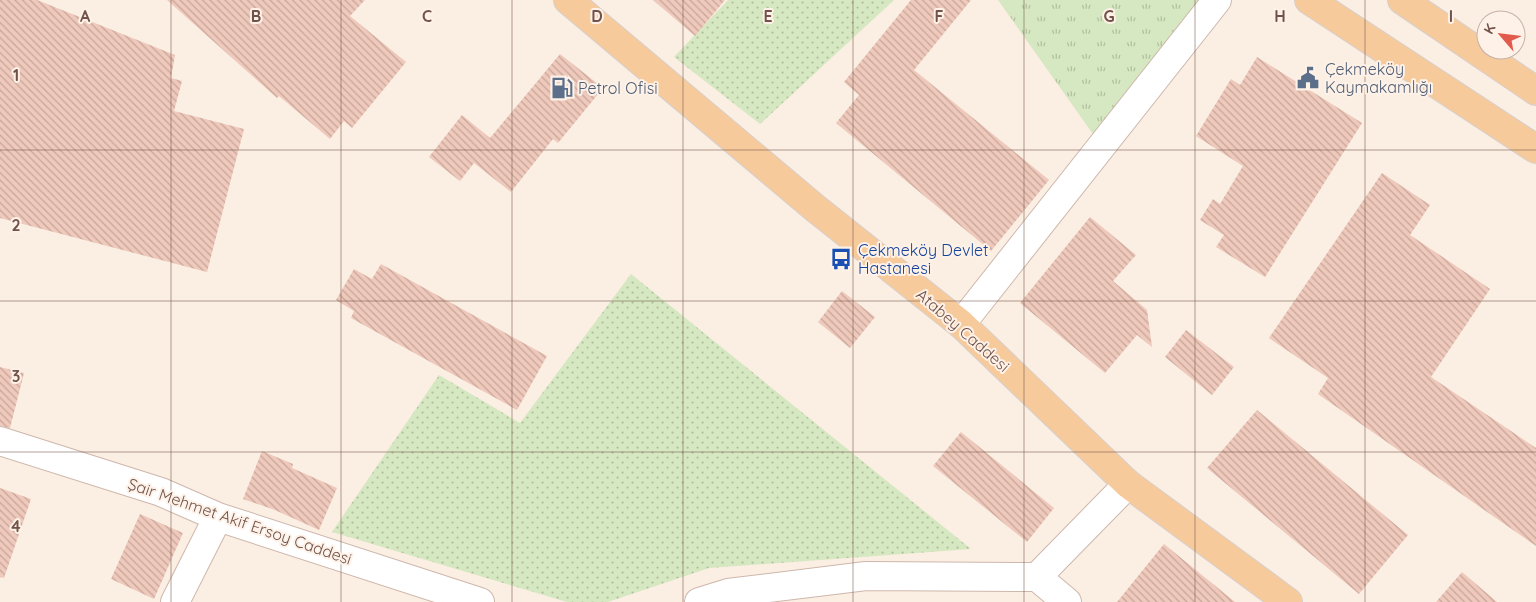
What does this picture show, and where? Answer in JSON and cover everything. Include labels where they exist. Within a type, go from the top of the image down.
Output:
[{"type":"main road","name":"Atabey Caddesi","points":[[568,0],[815,208],[961,324],[1128,484],[1288,602]]},
{"type":"main road","points":[[1309,0],[1536,149]]},
{"type":"main road","points":[[1402,0],[1536,91]]},
{"type":"street","points":[[961,324],[1217,0]]},
{"type":"street","name":"Şair Mehmet Akif Ersoy Caddesi","points":[[0,441],[161,492],[218,517],[480,602]]},
{"type":"street","points":[[1037,578],[1128,484]]},
{"type":"street","points":[[175,602],[218,517]]},
{"type":"street","points":[[699,602],[866,576],[1037,578],[1067,602]]},
{"type":"green space","points":[[728,0],[894,0],[760,124],[674,57]]},
{"type":"green space","points":[[998,0],[1211,0],[1105,151]]},
{"type":"green space","points":[[631,274],[971,549],[709,568],[608,602],[567,602],[332,532],[439,375],[520,423]]},
{"type":"building","points":[[0,0],[37,0],[175,55],[171,78],[182,81],[174,111],[244,129],[207,272],[0,218]]},
{"type":"building","points":[[167,0],[365,0],[350,16],[406,62],[352,128],[344,121],[330,139],[279,96],[277,98]]},
{"type":"building","points":[[653,0],[725,0],[695,36]]},
{"type":"building","points":[[911,0],[971,0],[914,70],[1049,180],[991,251],[836,123],[859,95],[844,82]]},
{"type":"building","points":[[560,54],[603,88],[558,143],[553,139],[511,192],[474,163],[460,181],[429,157],[462,115],[490,138]]},
{"type":"building","points":[[1257,57],[1362,123],[1265,277],[1216,247],[1224,235],[1200,220],[1213,199],[1220,204],[1243,166],[1196,136],[1231,79],[1240,85]]},
{"type":"building","points":[[1382,173],[1430,205],[1410,235],[1490,289],[1431,377],[1536,448],[1536,546],[1318,394],[1328,378],[1269,338]]},
{"type":"building","points":[[1090,217],[1136,255],[1113,281],[1147,310],[1152,347],[1137,335],[1105,373],[1020,303]]},
{"type":"building","points":[[381,264],[547,356],[517,410],[351,318],[354,311],[336,300],[354,269],[372,279]]},
{"type":"building","points":[[842,291],[875,317],[850,348],[818,322]]},
{"type":"building","points":[[1186,330],[1234,367],[1212,395],[1165,357]]},
{"type":"building","points":[[0,367],[24,373],[10,428],[0,426]]},
{"type":"building","points":[[1257,410],[1408,535],[1359,594],[1207,468]]},
{"type":"building","points":[[961,432],[1054,508],[1027,542],[933,466]]},
{"type":"building","points":[[262,451],[293,464],[292,468],[337,488],[319,530],[275,510],[243,499]]},
{"type":"building","points":[[0,488],[31,499],[4,578],[0,577]]},
{"type":"building","points":[[140,514],[183,533],[154,599],[111,579]]},
{"type":"building","points":[[1164,544],[1235,602],[1117,602]]},
{"type":"building","points":[[1462,572],[1497,602],[1436,602]]},
{"type":"place","name":"Çekmeköy Kaymakamlığı","points":[[1308,78]]},
{"type":"place","name":"Petrol Ofisi","points":[[562,88]]},
{"type":"place","name":"Çekmeköy Devlet Hastanesi","points":[[841,259]]}]
